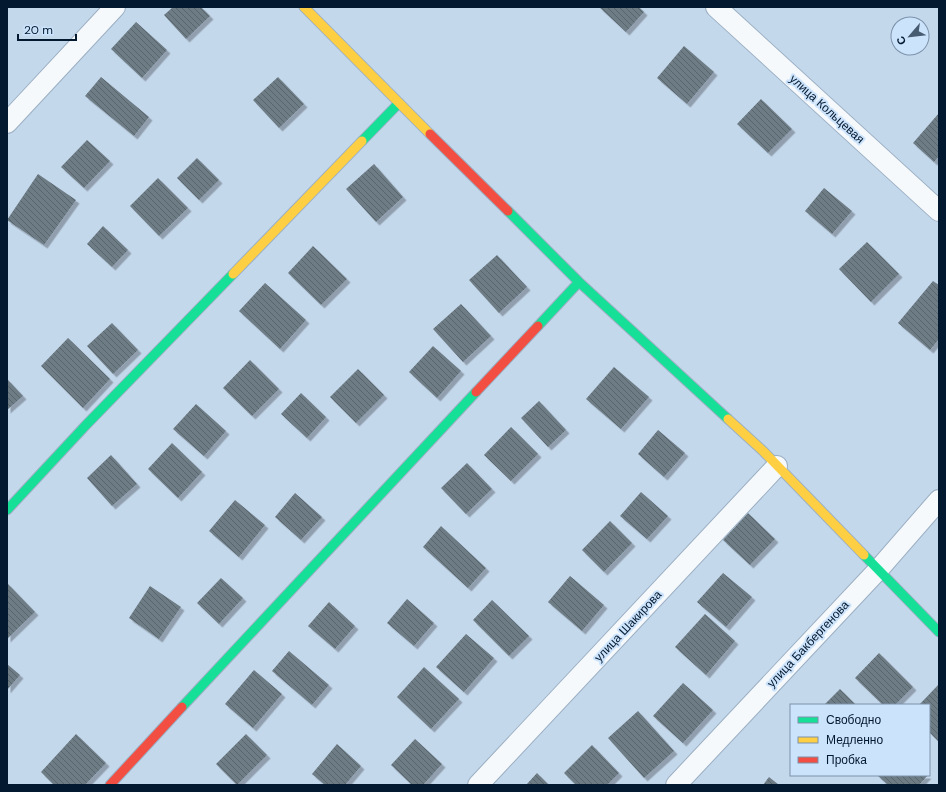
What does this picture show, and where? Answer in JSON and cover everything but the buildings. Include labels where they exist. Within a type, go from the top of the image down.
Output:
[{"type":"street","points":[[7,123],[115,7]]},
{"type":"street","points":[[304,7],[398,103],[579,282],[777,466],[939,632]]},
{"type":"street","name":"улица Кольцевая","points":[[716,7],[939,211]]},
{"type":"street","points":[[7,510],[125,385],[398,103]]},
{"type":"street","points":[[110,785],[579,282]]},
{"type":"street","name":"улица Шакирова","points":[[478,785],[777,466]]},
{"type":"street","name":"улица Бакбергенова","points":[[676,785],[878,570],[939,500]]},
{"type":"traffic: fast","points":[[362,141],[399,103]]},
{"type":"traffic: fast","points":[[508,211],[579,282],[728,419]]},
{"type":"traffic: fast","points":[[7,510],[86,425],[233,274]]},
{"type":"traffic: fast","points":[[538,326],[579,282]]},
{"type":"traffic: fast","points":[[182,707],[476,392]]},
{"type":"traffic: fast","points":[[864,555],[939,632]]},
{"type":"traffic: slow","points":[[304,7],[430,134]]},
{"type":"traffic: slow","points":[[233,274],[362,141]]},
{"type":"traffic: slow","points":[[728,419],[763,451],[864,555]]},
{"type":"traffic: jam","points":[[430,134],[508,211]]},
{"type":"traffic: jam","points":[[476,392],[538,326]]},
{"type":"traffic: jam","points":[[110,785],[182,707]]}]
